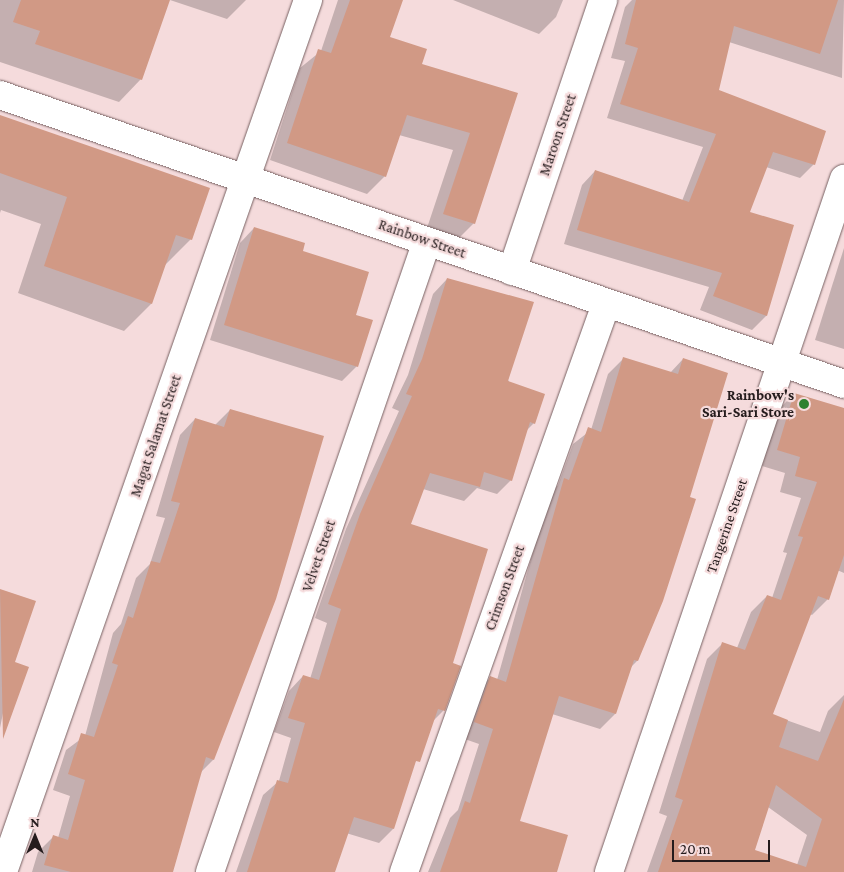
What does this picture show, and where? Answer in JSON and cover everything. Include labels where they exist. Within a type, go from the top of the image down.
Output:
[{"type":"street","name":"Magat Salamat Street","points":[[3,872],[308,0]]},
{"type":"street","name":"Maroon Street","points":[[512,271],[603,0]]},
{"type":"street","name":"Rainbow Street","points":[[0,94],[247,178],[606,304],[844,384]]},
{"type":"street","name":"Tangerine Street","points":[[609,872],[844,179]]},
{"type":"street","name":"Velvet Street","points":[[210,872],[427,241]]},
{"type":"street","name":"Crimson Street","points":[[404,872],[606,304]]},
{"type":"building","points":[[21,0],[170,0],[142,80],[35,44],[40,31],[13,22]]},
{"type":"building","points":[[350,0],[403,0],[390,37],[427,49],[422,64],[518,93],[475,224],[443,214],[470,133],[407,115],[386,177],[287,143],[318,49],[331,53]]},
{"type":"building","points":[[636,0],[838,0],[820,54],[734,26],[719,90],[826,131],[815,165],[773,152],[750,212],[794,225],[767,316],[713,296],[722,273],[577,230],[595,170],[689,202],[716,134],[620,104],[638,48],[625,44]]},
{"type":"building","points":[[0,115],[210,188],[192,240],[176,235],[152,304],[44,266],[67,197],[0,173]]},
{"type":"building","points":[[254,227],[305,243],[303,251],[369,272],[356,315],[373,320],[358,367],[224,325]]},
{"type":"building","points":[[447,278],[534,302],[508,381],[545,394],[535,424],[530,422],[512,481],[484,472],[480,487],[430,473],[411,524],[488,549],[453,663],[461,666],[445,711],[438,709],[420,762],[416,761],[394,829],[354,817],[335,872],[247,872],[277,780],[288,783],[305,723],[288,718],[303,675],[319,680],[341,609],[328,604],[360,514],[412,396],[406,394],[422,359]]},
{"type":"building","points":[[623,357],[678,374],[683,358],[728,373],[690,497],[696,499],[663,601],[638,661],[634,660],[616,714],[559,696],[520,821],[568,835],[557,872],[440,872],[465,801],[470,803],[493,729],[474,722],[490,676],[506,682],[564,478],[569,480],[588,427],[601,432]]},
{"type":"building","points":[[794,393],[844,408],[844,555],[829,600],[818,596],[773,714],[788,720],[779,747],[818,761],[844,699],[844,872],[658,872],[683,800],[675,797],[722,642],[745,650],[767,595],[781,600],[803,537],[798,536],[817,482],[795,476],[800,457],[777,450]],"holes":[[[776,785],[822,819],[806,867],[755,850]]]},
{"type":"building","points":[[230,409],[324,436],[276,599],[214,760],[206,757],[173,872],[71,872],[44,865],[53,835],[68,840],[85,780],[68,774],[81,733],[94,737],[118,665],[112,663],[128,616],[133,618],[151,561],[160,563],[180,503],[171,501],[195,418],[224,427]]},
{"type":"building","points":[[0,589],[36,601],[15,662],[29,667],[3,739]]},
{"type":"place","name":"Rainbow's Sari-Sari Store","points":[[804,404]]}]
